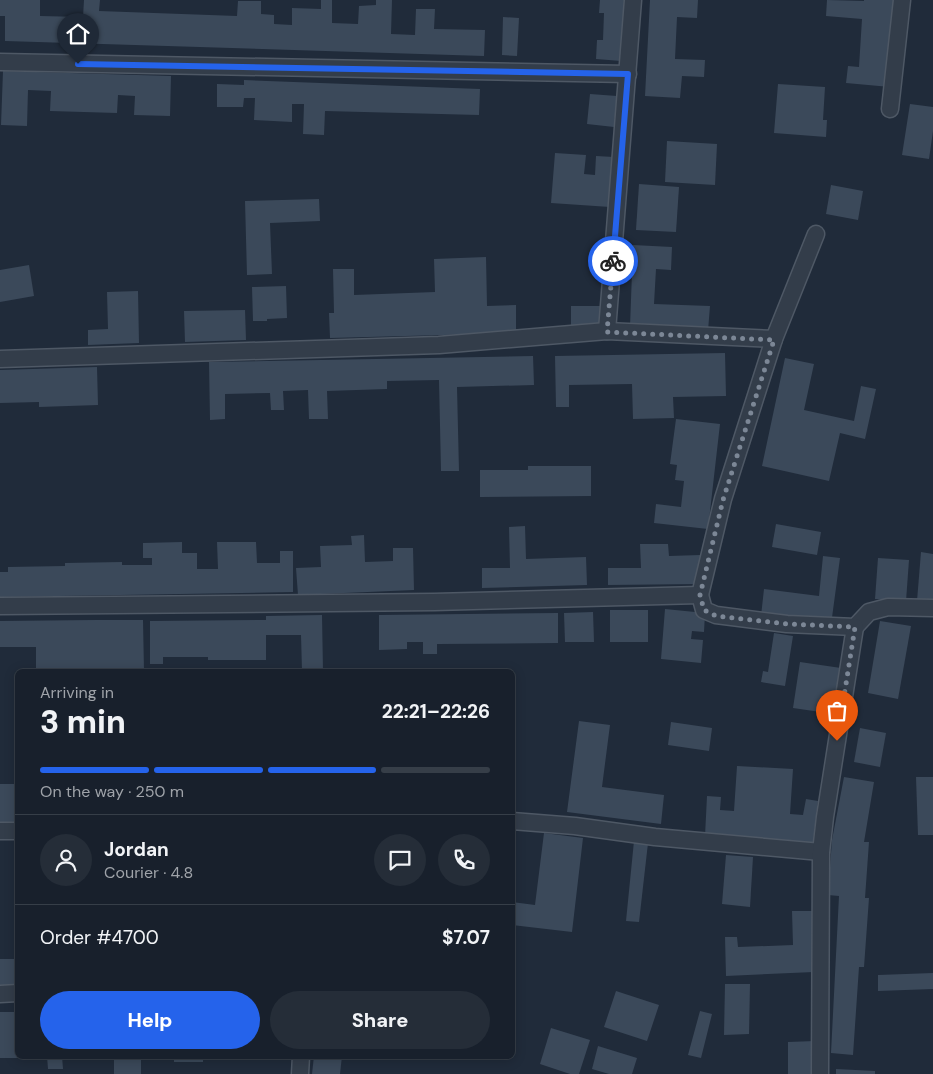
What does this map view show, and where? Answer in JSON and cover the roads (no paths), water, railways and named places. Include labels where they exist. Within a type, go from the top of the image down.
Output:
[{"type":"street","points":[[607,332],[633,0]]},
{"type":"street","points":[[890,109],[902,0]]},
{"type":"street","points":[[0,62],[628,74]]},
{"type":"street","points":[[816,234],[774,340],[723,500],[700,595],[704,610],[716,616],[787,624],[855,627]]},
{"type":"street","points":[[0,359],[439,345],[607,332],[774,340]]},
{"type":"street","points":[[0,606],[434,602],[700,595]]},
{"type":"street","points":[[820,1074],[821,852],[826,808],[855,627],[869,612],[888,607],[933,608]]},
{"type":"street","points":[[515,820],[655,837],[821,852]]},
{"type":"street","points":[[0,831],[15,831]]},
{"type":"street","points":[[0,994],[15,993]]},
{"type":"street","points":[[300,1074],[301,1059]]}]
